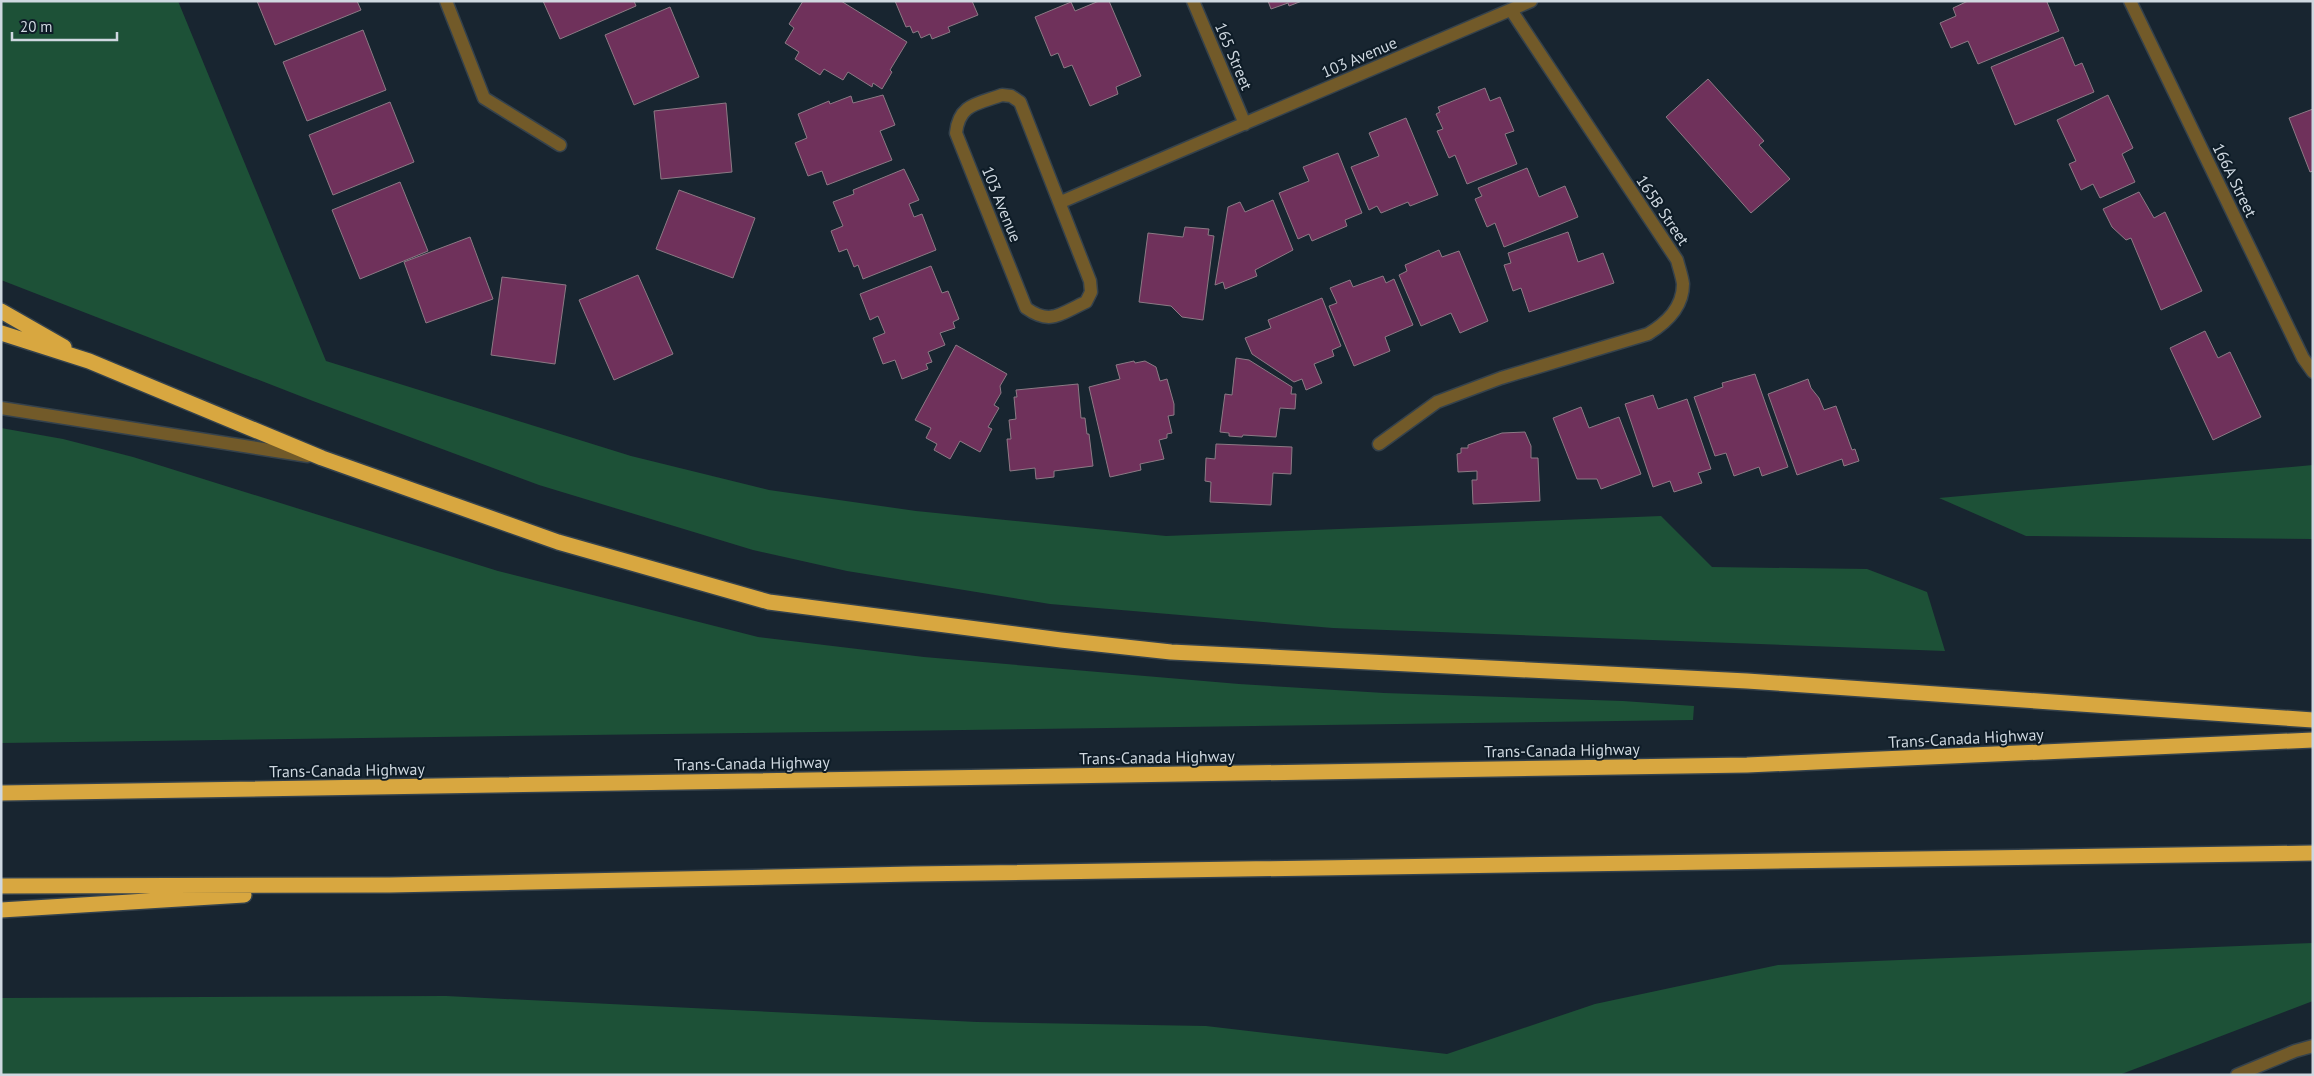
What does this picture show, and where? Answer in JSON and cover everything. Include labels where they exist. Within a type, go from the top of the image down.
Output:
[{"type":"highway","points":[[1,311],[89,361]]},
{"type":"highway","points":[[1,333],[89,361],[322,458],[558,542],[769,602],[1051,639],[1171,652],[1747,681],[2313,720]]},
{"type":"highway","name":"Trans-Canada Highway","points":[[1,793],[1737,765],[2313,740]]},
{"type":"highway","points":[[1,886],[390,885],[913,874],[2313,853]]},
{"type":"highway","points":[[1,910],[390,885]]},
{"type":"street","points":[[446,1],[484,98],[560,145]]},
{"type":"street","name":"165 Street","points":[[1193,1],[1245,124]]},
{"type":"street","name":"103 Avenue","points":[[1061,202],[1531,1]]},
{"type":"street","name":"166A Street","points":[[2130,1],[2299,349],[2313,372]]},
{"type":"street","name":"165B Street","points":[[1379,444],[1437,402],[1501,378],[1648,334],[1666,324],[1677,307],[1683,284],[1677,260],[1511,10]]},
{"type":"street","name":"103 Avenue","points":[[1002,95],[1011,96],[1020,102],[1061,202],[1090,281],[1091,292],[1086,302],[1048,318],[1037,316],[1026,308],[956,133],[958,118],[966,109],[1002,95]]},
{"type":"street","points":[[1,408],[322,458]]},
{"type":"street","points":[[2237,1075],[2295,1051],[2313,1046]]},
{"type":"green space","points":[[1,1],[178,1],[326,361],[631,456],[769,490],[916,511],[1166,536],[1661,516],[1712,567],[1867,569],[1927,592],[1945,651],[1333,628],[1050,604],[847,571],[753,550],[539,485],[313,401],[1,280]]},
{"type":"green space","points":[[1,428],[63,439],[133,457],[498,571],[758,637],[924,657],[1239,684],[1384,693],[1623,701],[1694,706],[1693,720],[1,743]]},
{"type":"green space","points":[[2313,465],[2313,539],[2026,536],[1939,498]]},
{"type":"green space","points":[[2313,943],[2313,1001],[2119,1075],[1,1075],[1,998],[446,996],[977,1022],[1206,1026],[1447,1054],[1595,1004],[1778,965]]},
{"type":"building","points":[[257,1],[357,1],[361,10],[275,45]]},
{"type":"building","points":[[543,1],[634,1],[636,6],[560,39]]},
{"type":"building","points":[[803,1],[841,1],[907,42],[890,70],[892,72],[882,89],[873,83],[872,87],[848,72],[843,80],[824,69],[820,75],[795,59],[799,52],[785,43],[794,28],[789,24]]},
{"type":"building","points":[[895,1],[972,1],[978,15],[948,27],[950,32],[932,39],[930,34],[921,38],[918,31],[913,33],[910,26],[906,27]]},
{"type":"building","points":[[1099,1],[1109,1],[1141,76],[1116,87],[1118,94],[1090,106],[1072,65],[1064,68],[1058,53],[1051,56],[1035,17],[1071,2],[1075,11]]},
{"type":"building","points":[[1268,1],[1302,1],[1289,6],[1288,3],[1271,9]]},
{"type":"building","points":[[1968,1],[2049,1],[2047,2],[2059,31],[1978,64],[1968,41],[1951,48],[1940,23],[1956,16],[1953,8]]},
{"type":"building","points":[[670,7],[699,77],[634,105],[605,35]]},
{"type":"building","points":[[363,30],[386,90],[307,121],[283,62]]},
{"type":"building","points":[[2063,37],[2075,66],[2082,63],[2094,92],[2015,125],[1991,67]]},
{"type":"building","points":[[1708,79],[1764,141],[1759,145],[1790,179],[1751,213],[1666,117]]},
{"type":"building","points":[[1485,88],[1490,101],[1500,97],[1514,131],[1505,134],[1517,164],[1467,184],[1455,155],[1449,158],[1437,131],[1443,129],[1436,114],[1440,112],[1438,107]]},
{"type":"building","points":[[883,95],[895,125],[880,131],[892,160],[827,185],[822,171],[808,176],[795,143],[807,138],[798,114],[829,101],[830,104],[851,96],[853,103]]},
{"type":"building","points":[[2108,95],[2133,148],[2122,154],[2135,182],[2100,198],[2093,184],[2081,190],[2069,164],[2076,161],[2057,120]]},
{"type":"building","points":[[390,102],[414,162],[333,195],[309,135]]},
{"type":"building","points":[[726,103],[732,172],[661,179],[654,111]]},
{"type":"building","points":[[2313,109],[2313,171],[2310,172],[2289,118]]},
{"type":"building","points":[[1406,118],[1438,195],[1410,206],[1408,202],[1381,213],[1377,206],[1369,210],[1351,167],[1379,156],[1369,133]]},
{"type":"building","points":[[1338,153],[1362,213],[1345,220],[1347,226],[1312,241],[1309,234],[1298,239],[1279,193],[1309,181],[1303,167]]},
{"type":"building","points":[[1527,168],[1539,197],[1565,186],[1578,217],[1504,247],[1495,223],[1487,227],[1475,199],[1482,196],[1478,188]]},
{"type":"building","points":[[904,169],[919,200],[909,204],[914,217],[922,214],[936,250],[863,279],[858,265],[854,267],[847,249],[839,252],[831,231],[843,226],[833,202],[854,194],[853,190]]},
{"type":"building","points":[[400,182],[428,251],[360,279],[332,210]]},
{"type":"building","points":[[679,190],[755,218],[733,278],[656,249]]},
{"type":"building","points":[[2139,192],[2154,218],[2165,212],[2202,291],[2161,310],[2131,238],[2126,240],[2112,227],[2103,209]]},
{"type":"building","points":[[1273,200],[1293,250],[1255,270],[1257,276],[1225,289],[1223,282],[1215,285],[1228,207],[1240,202],[1245,212]]},
{"type":"building","points":[[1185,227],[1209,229],[1208,235],[1214,236],[1203,320],[1182,317],[1171,306],[1139,302],[1148,233],[1183,237]]},
{"type":"building","points":[[1568,232],[1578,262],[1603,253],[1614,283],[1529,312],[1521,288],[1513,291],[1504,265],[1511,263],[1508,253]]},
{"type":"building","points":[[470,237],[493,299],[426,323],[404,262]]},
{"type":"building","points":[[1439,250],[1442,257],[1459,251],[1488,321],[1460,333],[1451,313],[1421,326],[1399,275],[1407,271],[1405,265]]},
{"type":"building","points":[[931,266],[942,293],[948,291],[959,319],[953,322],[955,328],[940,333],[945,345],[928,352],[932,362],[926,364],[928,369],[902,379],[895,360],[883,364],[873,338],[885,333],[878,316],[870,320],[860,294]]},
{"type":"building","points":[[638,275],[673,354],[614,380],[579,300]]},
{"type":"building","points":[[1383,276],[1386,283],[1394,279],[1413,325],[1385,337],[1390,351],[1354,366],[1329,306],[1337,303],[1330,288],[1350,280],[1353,287]]},
{"type":"building","points":[[502,277],[566,285],[555,364],[491,355]]},
{"type":"building","points":[[1322,298],[1341,346],[1332,350],[1334,356],[1314,364],[1322,383],[1306,390],[1302,379],[1294,382],[1252,354],[1245,338],[1271,328],[1268,320]]},
{"type":"building","points":[[2205,331],[2218,358],[2230,352],[2261,417],[2213,440],[2170,348]]},
{"type":"building","points":[[956,345],[1007,374],[1000,386],[1001,393],[994,405],[999,408],[988,427],[992,429],[980,452],[960,441],[950,459],[934,450],[937,444],[926,438],[931,428],[915,420]]},
{"type":"building","points":[[1236,358],[1249,360],[1292,387],[1291,394],[1296,394],[1295,409],[1280,408],[1276,437],[1229,436],[1229,433],[1220,432],[1225,394],[1232,395]]},
{"type":"building","points":[[1134,361],[1135,363],[1145,361],[1156,367],[1160,381],[1167,379],[1174,404],[1174,415],[1168,416],[1172,433],[1167,434],[1167,438],[1159,440],[1164,459],[1140,464],[1141,470],[1110,477],[1089,387],[1120,379],[1116,365]]},
{"type":"building","points":[[1755,374],[1788,467],[1762,476],[1759,467],[1734,476],[1726,453],[1715,456],[1694,397],[1723,387],[1722,383]]},
{"type":"building","points":[[1808,379],[1824,410],[1836,406],[1852,450],[1855,449],[1859,461],[1844,466],[1842,459],[1797,475],[1768,394]]},
{"type":"building","points":[[1078,384],[1081,418],[1085,418],[1087,434],[1089,434],[1093,466],[1054,471],[1054,477],[1036,479],[1035,468],[1010,471],[1007,439],[1011,439],[1009,420],[1016,419],[1014,397],[1017,397],[1016,390]]},
{"type":"building","points":[[1653,395],[1658,409],[1687,399],[1711,469],[1698,473],[1702,483],[1674,492],[1670,481],[1653,487],[1625,404]]},
{"type":"building","points":[[1581,407],[1589,428],[1619,417],[1641,474],[1601,489],[1597,479],[1577,479],[1553,418]]},
{"type":"building","points":[[1525,432],[1531,446],[1531,458],[1538,458],[1540,501],[1473,504],[1472,480],[1477,480],[1477,471],[1458,472],[1457,454],[1461,453],[1461,448],[1468,448],[1468,445],[1502,433]]},
{"type":"building","points":[[1216,444],[1292,447],[1291,474],[1273,473],[1271,505],[1210,502],[1211,482],[1205,481],[1206,458],[1215,459]]}]
